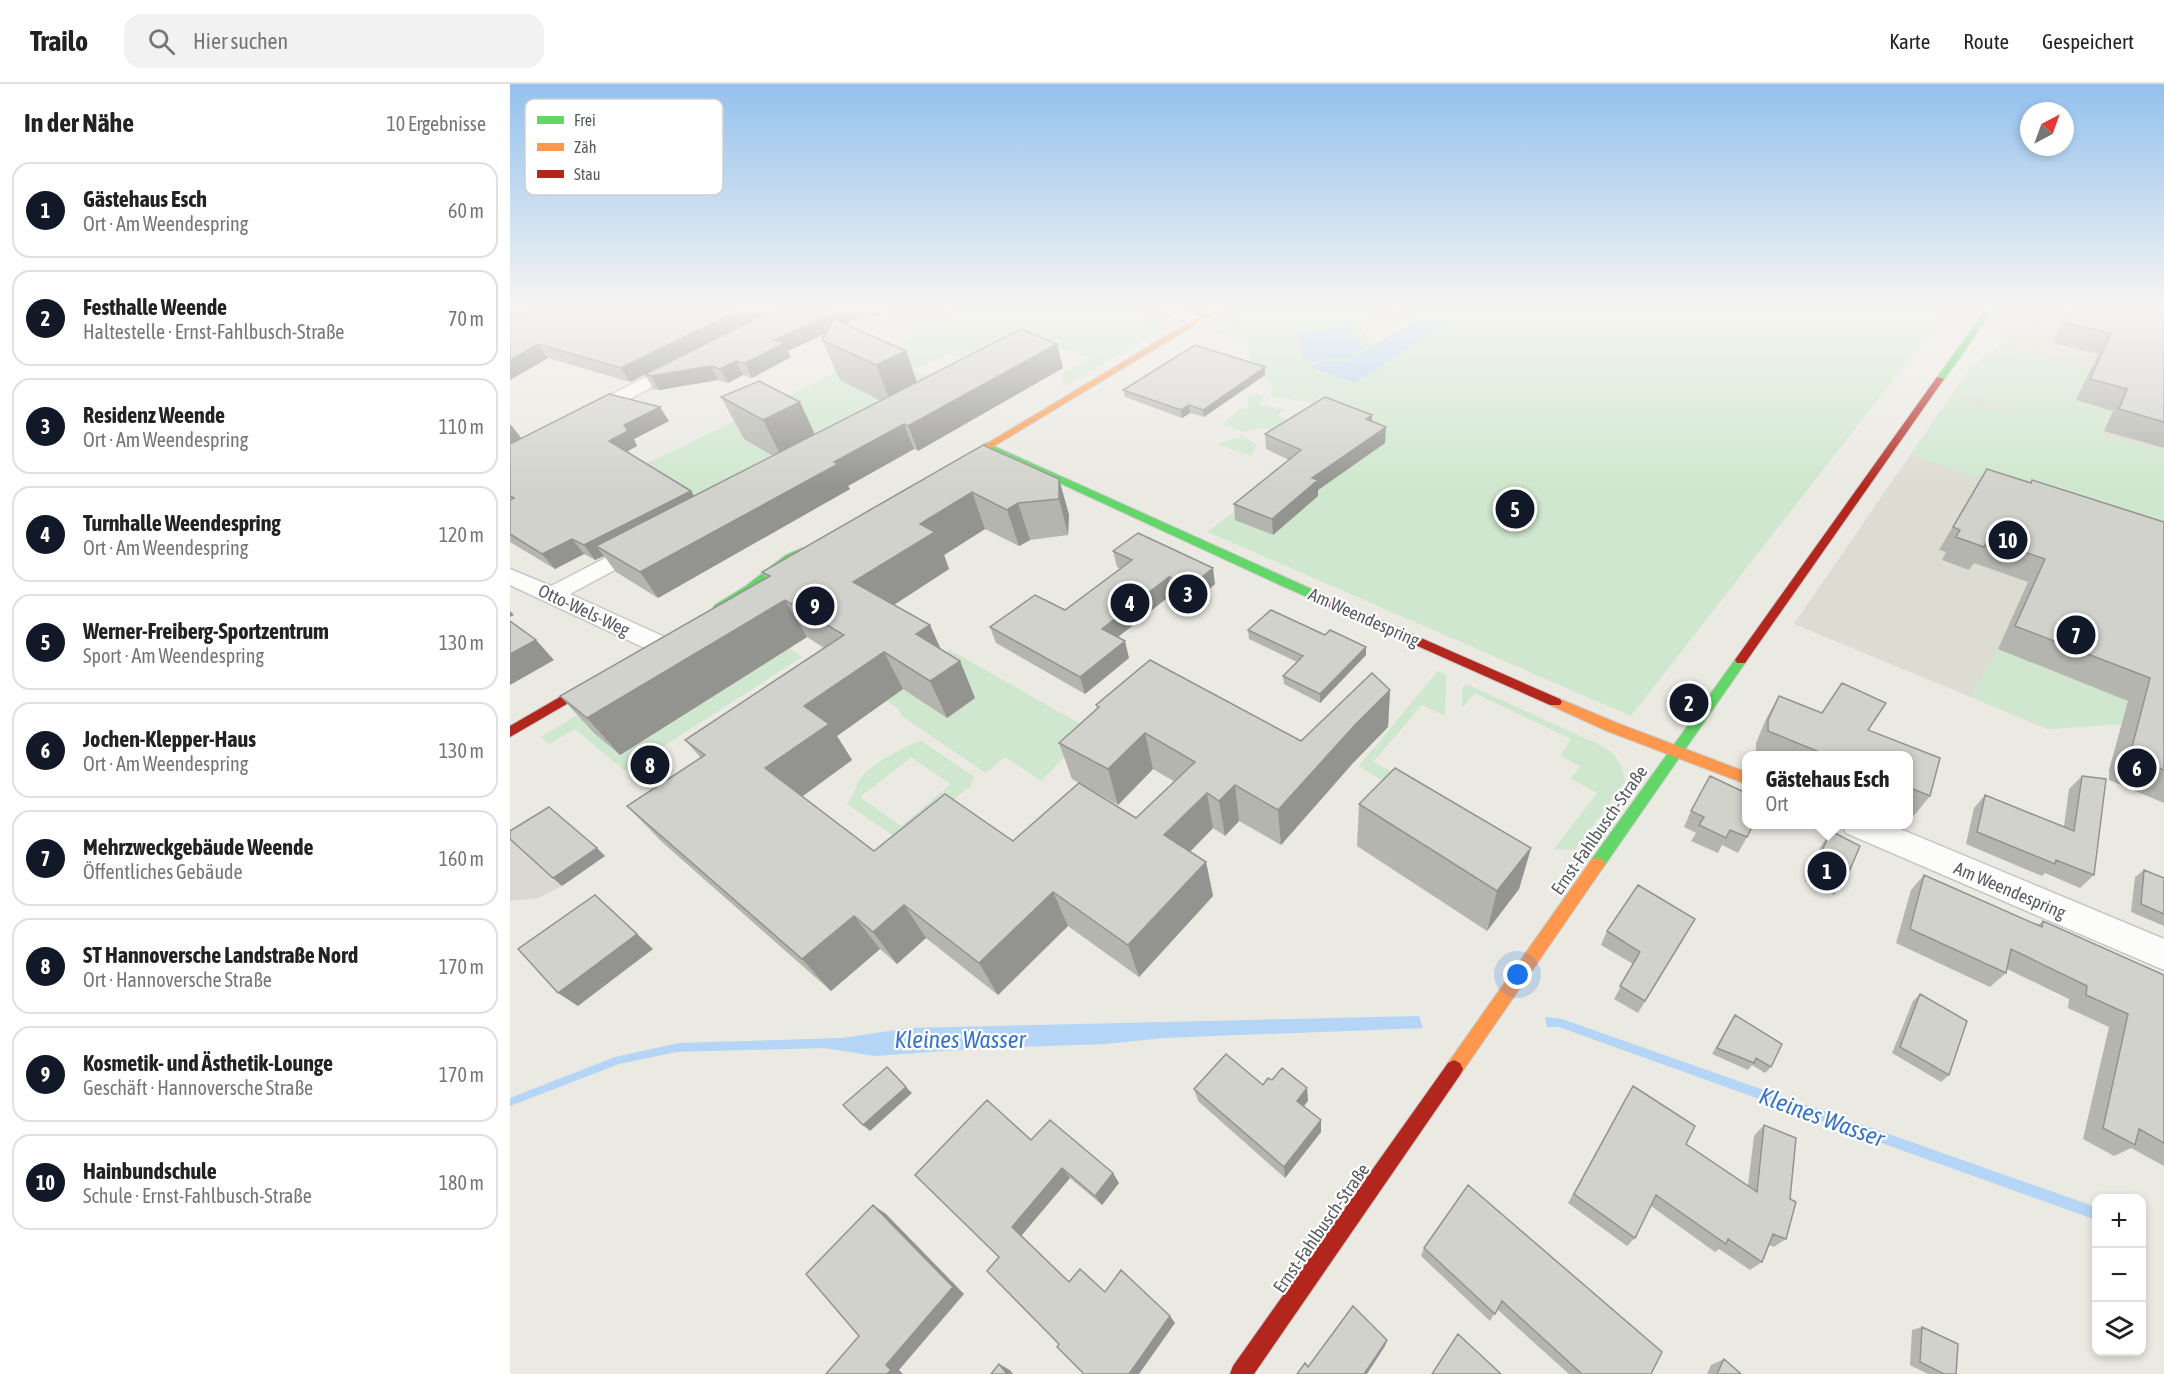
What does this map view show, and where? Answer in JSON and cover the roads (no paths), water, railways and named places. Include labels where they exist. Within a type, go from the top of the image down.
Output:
[{"type":"street","points":[[569,424],[675,368]]},
{"type":"street","points":[[958,464],[1118,368]]},
{"type":"street","name":"Ernst-Fahlbusch-Straße","points":[[1241,1374],[1676,751],[1947,368]]},
{"type":"street","name":"Am Weendespring","points":[[987,446],[1130,509],[1187,539],[1611,727],[1742,776]]},
{"type":"street","points":[[551,595],[664,535]]},
{"type":"street","points":[[707,615],[750,589],[790,557],[817,545]]},
{"type":"street","name":"Otto-Wels-Weg","points":[[510,576],[656,645]]},
{"type":"street","points":[[510,732],[616,669]]},
{"type":"street","name":"Am Weendespring","points":[[1865,829],[2164,955]]},
{"type":"water","points":[[1314,368],[1378,368],[1355,383]]},
{"type":"water","name":"Kleines Wasser","points":[[1419,1016],[1423,1028],[1163,1038],[1107,1044],[987,1048],[875,1056],[824,1048],[676,1052],[619,1064],[510,1106],[510,1098],[615,1057],[679,1043],[842,1038],[909,1028]]},
{"type":"water","name":"Kleines Wasser","points":[[1545,1017],[1562,1019],[2092,1206],[2092,1219],[1559,1027],[1547,1027]]},
{"type":"place","name":"Werner-Freiberg-Sportzentrum","points":[[1515,509]]},
{"type":"place","name":"Hainbundschule","points":[[2008,540]]},
{"type":"place","name":"Residenz Weende","points":[[1188,594]]},
{"type":"place","name":"Turnhalle Weendespring","points":[[1130,603]]},
{"type":"place","name":"Kosmetik- und Ästhetik-Lounge","points":[[815,606]]},
{"type":"place","name":"Mehrzweckgebäude Weende","points":[[2076,635]]},
{"type":"place","name":"Festhalle Weende","points":[[1689,703]]},
{"type":"place","name":"ST Hannoversche Landstraße Nord","points":[[650,765]]},
{"type":"place","name":"Jochen-Klepper-Haus","points":[[2137,768]]},
{"type":"place","name":"Gästehaus Esch","points":[[1827,871]]}]
